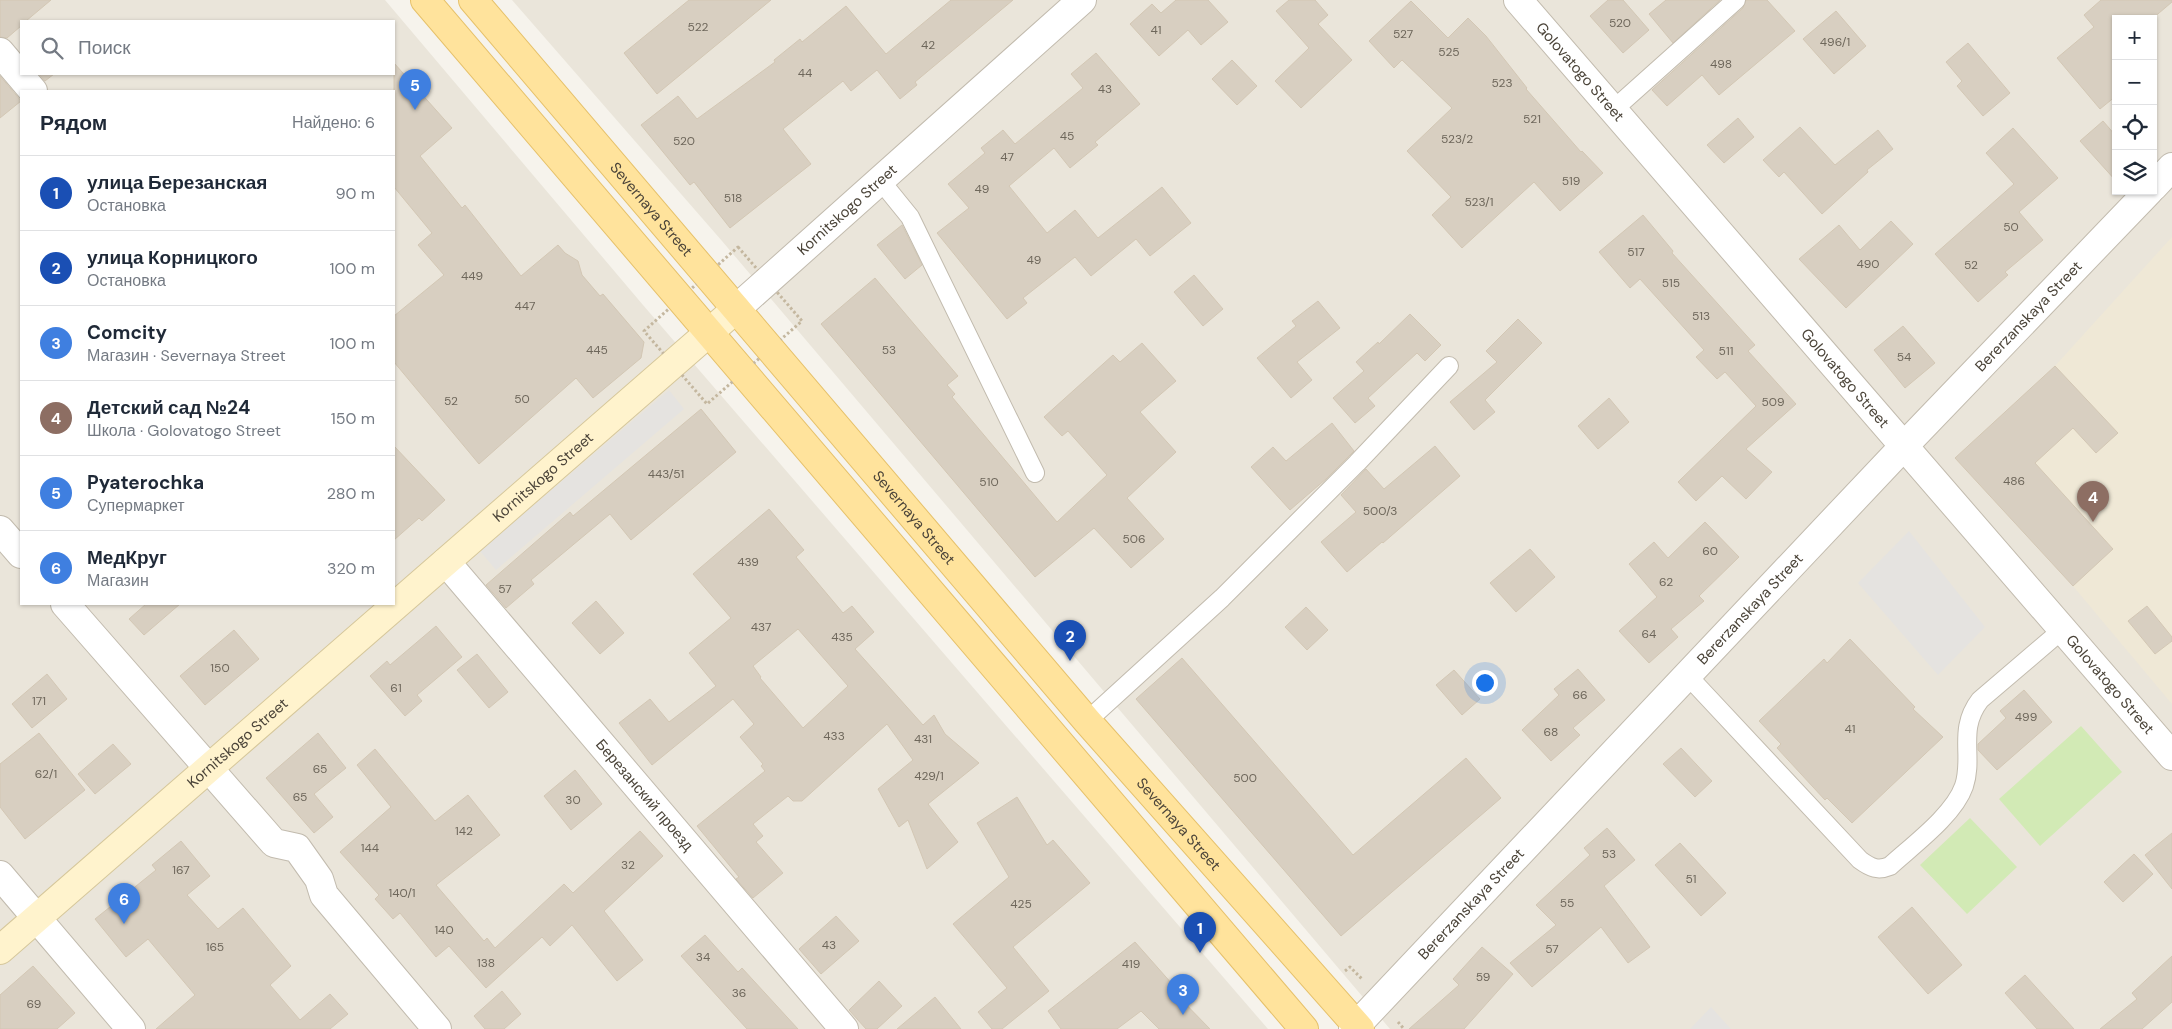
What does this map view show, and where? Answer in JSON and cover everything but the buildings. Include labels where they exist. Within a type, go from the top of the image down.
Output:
[{"type":"main road","points":[[424,0],[710,332],[1304,1029]]},
{"type":"main road","name":"Severnaya Street","points":[[473,0],[1087,721],[1357,1028]]},
{"type":"main road","name":"Kornitskogo Street","points":[[0,950],[736,310]]},
{"type":"street","name":"Kornitskogo Street","points":[[736,310],[1082,0]]},
{"type":"street","name":"Golovatogo Street","points":[[1518,0],[2172,756]]},
{"type":"street","points":[[0,52],[32,90]]},
{"type":"street","points":[[2157,183],[2172,167]]},
{"type":"street","name":"Bererzanskaya Street","points":[[1357,1028],[1687,675],[2145,195]]},
{"type":"street","points":[[0,530],[20,553]]},
{"type":"street","name":"Березанский проезд","points":[[446,562],[844,1029]]},
{"type":"street","points":[[66,605],[274,844],[297,848],[319,879],[324,895],[437,1029]]},
{"type":"street","points":[[0,875],[131,1029]]},
{"type":"lane","points":[[1613,110],[1736,0]]},
{"type":"lane","points":[[880,180],[910,217],[1035,474]]},
{"type":"lane","points":[[1087,721],[1222,598],[1357,463],[1449,366]]},
{"type":"lane","points":[[1687,675],[1860,860],[1876,869],[1890,866],[1946,814],[1959,798],[1965,784],[1968,720],[1976,705],[2062,630]]},
{"type":"shaded area","points":[[0,0],[385,0],[643,305],[1268,1029],[0,1029]]},
{"type":"shaded area","points":[[512,0],[2172,0],[2172,1029],[1390,1029],[722,241]]},
{"type":"shaded area","points":[[2172,237],[2172,704],[2073,586],[1955,458],[2055,366]]},
{"type":"shaded area","points":[[669,390],[684,409],[496,570],[480,551]]},
{"type":"shaded area","points":[[1909,531],[1985,627],[1938,675],[1858,583]]},
{"type":"shaded area","points":[[1711,1007],[1731,1029],[1690,1029]]},
{"type":"green space","points":[[2081,726],[2122,772],[2040,846],[1999,799]]},
{"type":"green space","points":[[1970,818],[2017,867],[1967,914],[1920,865]]},
{"type":"place","name":"Pyaterochka","points":[[415,110]]},
{"type":"place","name":"Детский сад №24","points":[[2093,522]]},
{"type":"place","name":"улица Корницкого","points":[[1070,661]]},
{"type":"place","name":"МедКруг","points":[[124,924]]},
{"type":"place","name":"улица Березанская","points":[[1200,953]]},
{"type":"place","name":"Comcity","points":[[1183,1015]]}]
